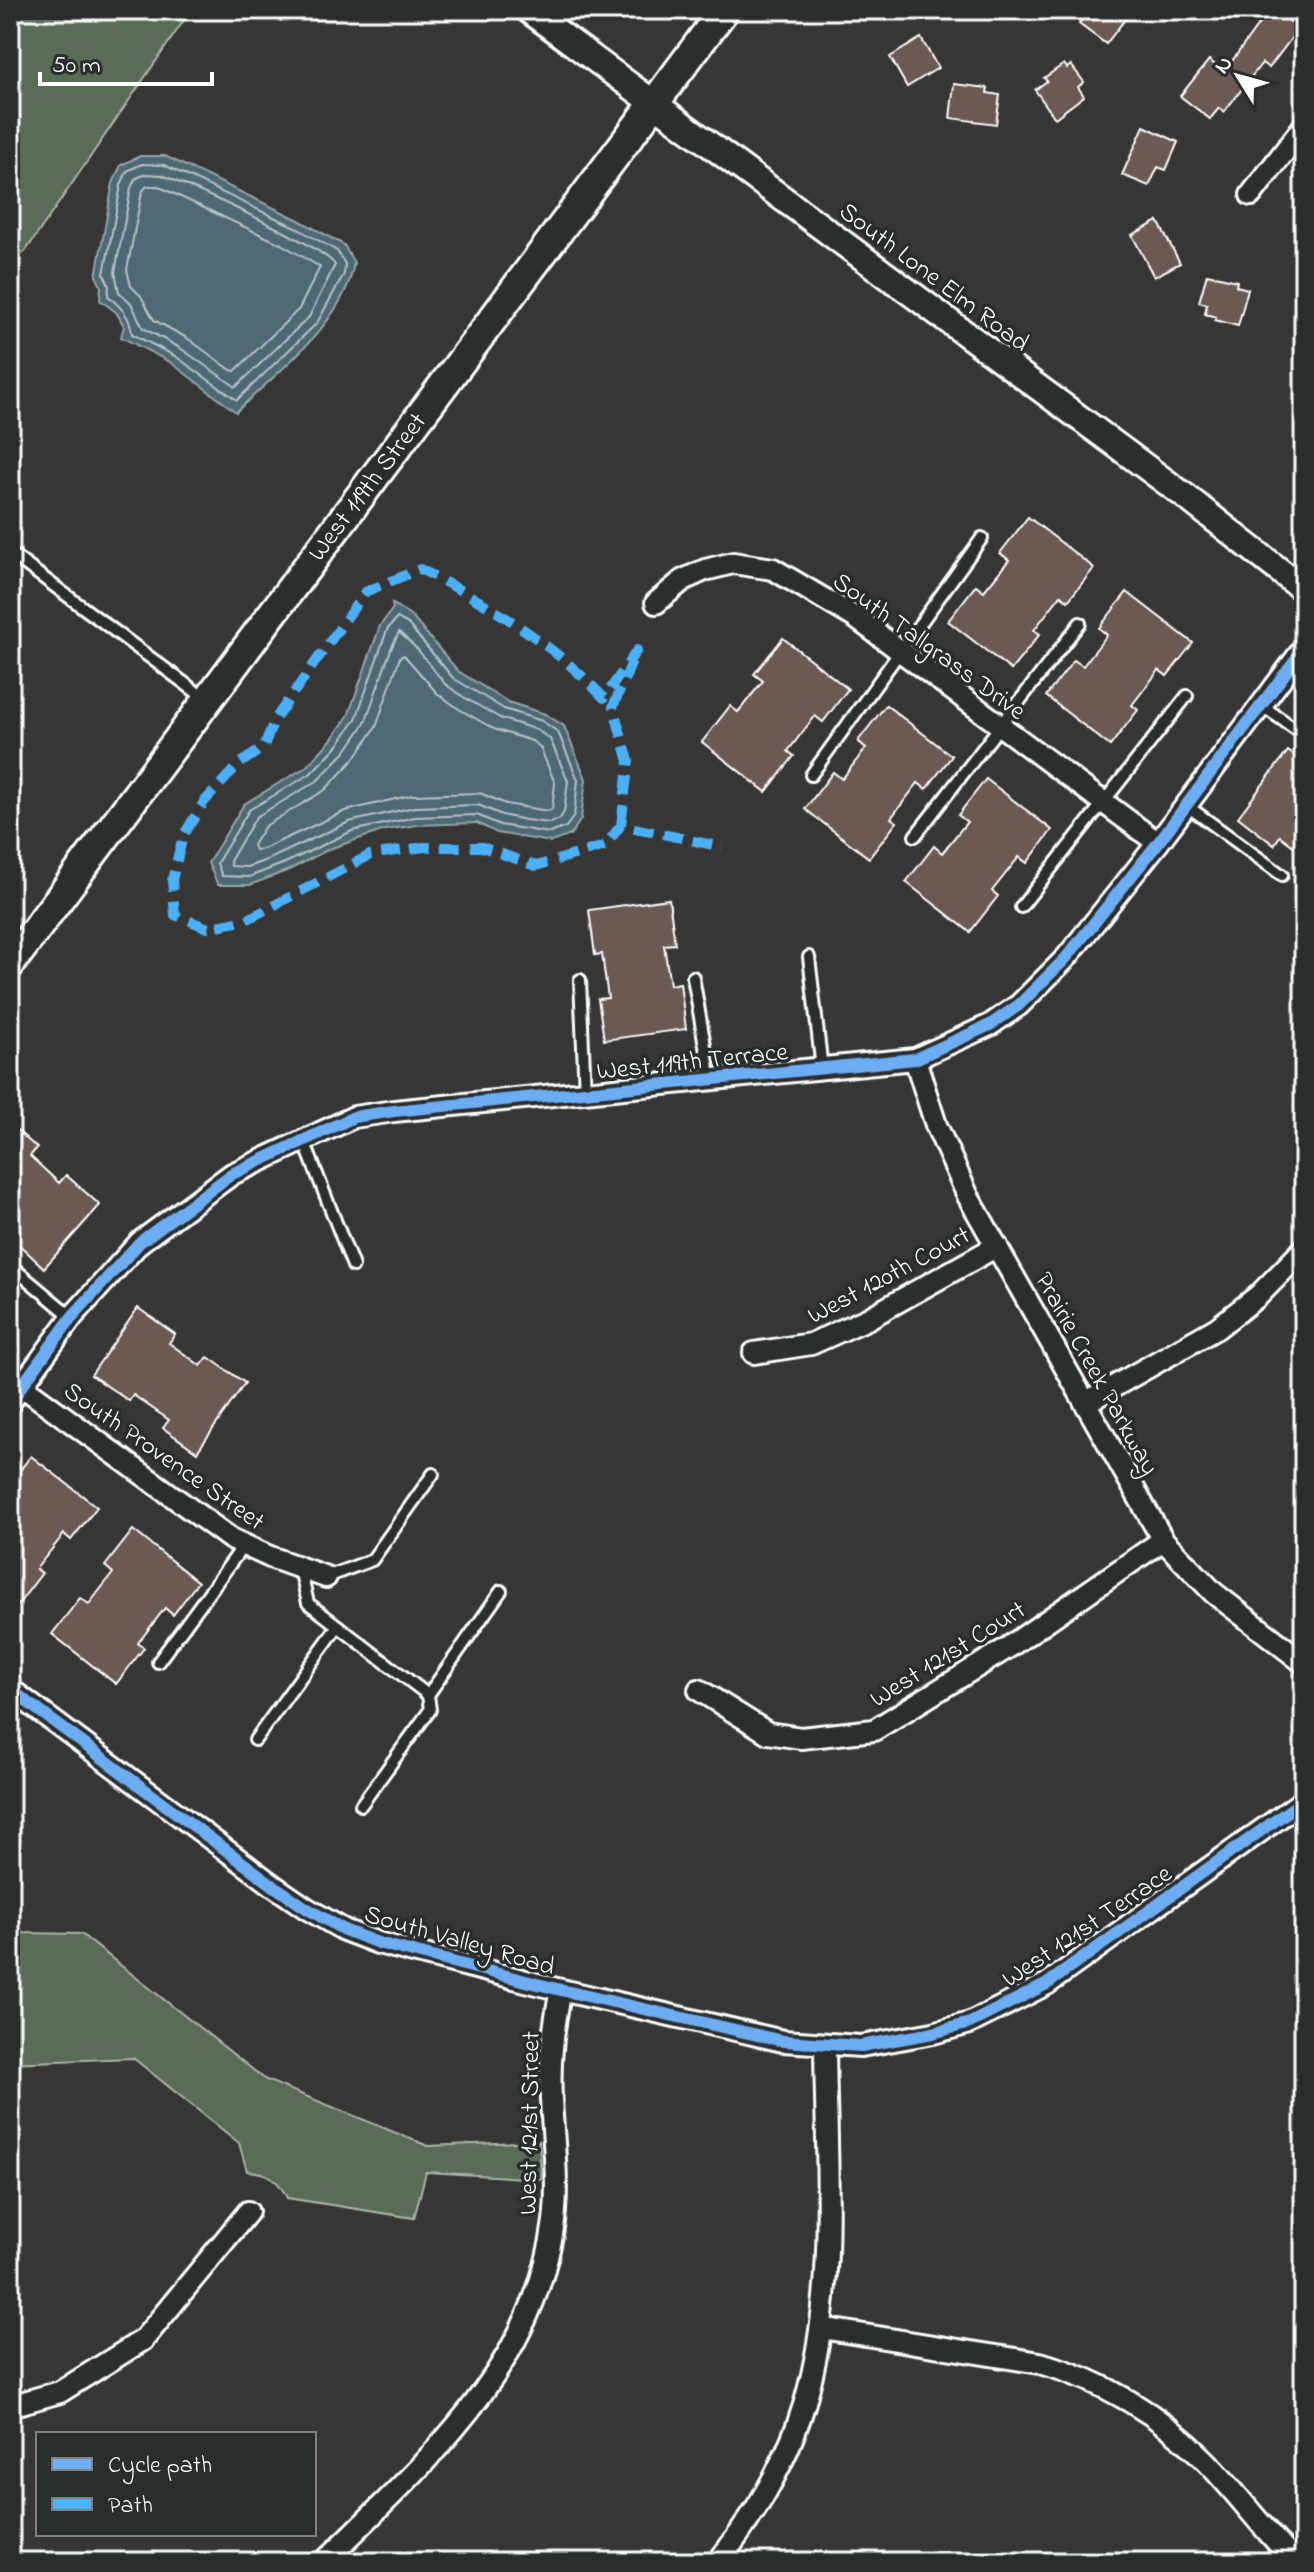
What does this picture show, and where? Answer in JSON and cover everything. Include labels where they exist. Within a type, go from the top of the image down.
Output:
[{"type":"main road","name":"West 119th Street","points":[[10,964],[724,10]]},
{"type":"street","name":"South Lone Elm Road","points":[[528,10],[1185,496],[1304,590]]},
{"type":"street","points":[[1251,195],[1304,126]]},
{"type":"street","name":"South Tallgrass Drive","points":[[656,603],[683,580],[705,570],[733,563],[773,569],[856,618],[1158,843]]},
{"type":"street","name":"West 119th Terrace","points":[[16,1394],[72,1317],[140,1242],[232,1174],[354,1117],[915,1059],[990,1025],[1019,1005],[1066,958],[1158,843],[1304,648]]},
{"type":"street","name":"Prairie Creek Parkway","points":[[915,1059],[953,1165],[1163,1540],[1214,1593],[1304,1663]]},
{"type":"street","name":"West 120th Court","points":[[754,1353],[811,1344],[867,1319],[997,1246]]},
{"type":"street","points":[[1085,1403],[1217,1328],[1258,1296],[1304,1249]]},
{"type":"street","name":"South Provence Street","points":[[16,1394],[231,1539],[326,1577]]},
{"type":"street","name":"West 121st Court","points":[[699,1690],[768,1733],[801,1738],[874,1730],[1009,1647],[1163,1540]]},
{"type":"street","name":"South Valley Road","points":[[12,1695],[306,1908],[344,1930],[378,1943],[747,2035],[825,2045]]},
{"type":"street","name":"West 121st Terrace","points":[[825,2045],[861,2046],[933,2033],[970,2023],[1003,2008],[1047,1984],[1304,1800]]},
{"type":"street","name":"West 121st Street","points":[[324,2562],[457,2428],[481,2397],[525,2320],[554,2221],[556,2183],[551,2065],[553,2030],[561,1990]]},
{"type":"street","points":[[718,2562],[737,2538],[779,2468],[804,2405],[821,2328],[827,2234],[825,2045]]},
{"type":"street","points":[[10,2406],[60,2392],[143,2340],[248,2212]]},
{"type":"street","points":[[821,2328],[1040,2363],[1072,2373],[1119,2395],[1187,2442],[1296,2562]]},
{"type":"lane","points":[[811,775],[982,538]]},
{"type":"lane","points":[[10,553],[207,700]]},
{"type":"lane","points":[[915,836],[1080,623]]},
{"type":"lane","points":[[1021,907],[1187,696]]},
{"type":"lane","points":[[1261,705],[1304,735]]},
{"type":"lane","points":[[1186,805],[1282,875]]},
{"type":"lane","points":[[809,957],[822,1069]]},
{"type":"lane","points":[[693,977],[711,1080]]},
{"type":"lane","points":[[580,980],[585,1092]]},
{"type":"lane","points":[[304,1141],[353,1266]]},
{"type":"lane","points":[[10,1265],[72,1317]]},
{"type":"lane","points":[[326,1577],[372,1560],[433,1474]]},
{"type":"lane","points":[[158,1662],[244,1545]]},
{"type":"lane","points":[[300,1568],[308,1603],[428,1695]]},
{"type":"lane","points":[[361,1805],[430,1710],[428,1695],[501,1591]]},
{"type":"lane","points":[[255,1740],[338,1626]]},
{"type":"green space","points":[[10,10],[191,10],[25,252],[10,261]]},
{"type":"green space","points":[[10,1916],[22,1933],[81,1934],[266,2080],[428,2146],[539,2141],[542,2179],[426,2172],[414,2218],[287,2198],[271,2177],[247,2171],[239,2143],[133,2058],[10,2063]]},
{"type":"water","points":[[140,156],[165,156],[297,219],[344,245],[354,263],[348,285],[323,326],[289,363],[236,412],[170,362],[121,337],[124,326],[116,312],[100,300],[101,286],[96,276],[113,183],[121,165]]},
{"type":"water","points":[[392,603],[413,618],[458,671],[508,702],[545,714],[564,726],[586,779],[581,819],[571,835],[551,842],[497,833],[477,823],[417,825],[385,830],[329,849],[289,870],[250,885],[218,885],[208,863],[244,804],[306,767],[348,716],[380,626],[393,608]]},
{"type":"building","points":[[1089,10],[1132,10],[1106,44],[1079,24]]},
{"type":"building","points":[[1269,10],[1274,10],[1299,28],[1269,68],[1262,63],[1224,112],[1219,108],[1210,119],[1180,96],[1209,60],[1224,72]]},
{"type":"building","points":[[921,38],[938,68],[907,87],[890,57]]},
{"type":"building","points":[[1064,64],[1067,68],[1071,65],[1084,82],[1078,87],[1084,96],[1055,118],[1035,90],[1047,81],[1044,78]]},
{"type":"building","points":[[954,84],[988,88],[987,93],[1000,95],[996,124],[950,118]]},
{"type":"building","points":[[1144,126],[1178,142],[1166,170],[1158,167],[1149,186],[1122,175]]},
{"type":"building","points":[[1158,221],[1180,263],[1154,277],[1132,235]]},
{"type":"building","points":[[1207,274],[1237,281],[1236,286],[1248,289],[1238,326],[1205,314],[1207,304],[1199,302]]},
{"type":"building","points":[[1028,517],[1094,568],[1068,601],[1061,595],[1034,630],[1040,634],[1011,670],[948,621],[976,585],[984,591],[1009,560],[1000,553]]},
{"type":"building","points":[[1127,592],[1193,643],[1167,676],[1159,670],[1132,705],[1138,710],[1110,746],[1046,696],[1074,660],[1083,666],[1107,635],[1099,628]]},
{"type":"building","points":[[783,638],[848,689],[823,722],[815,716],[788,751],[794,756],[766,792],[702,742],[730,706],[738,712],[763,681],[754,674]]},
{"type":"building","points":[[886,705],[952,756],[926,789],[918,783],[891,818],[897,822],[869,858],[805,809],[833,772],[842,779],[866,748],[858,741]]},
{"type":"building","points":[[1288,751],[1304,763],[1304,854],[1280,836],[1274,845],[1238,817]]},
{"type":"building","points":[[986,779],[1052,830],[1027,863],[1019,857],[992,891],[998,896],[970,932],[906,882],[934,846],[942,853],[967,822],[958,815]]},
{"type":"building","points":[[669,899],[675,944],[664,945],[670,985],[680,983],[686,1029],[604,1040],[598,999],[608,998],[602,954],[595,955],[589,910]]},
{"type":"building","points":[[10,1124],[37,1148],[30,1156],[59,1183],[66,1175],[100,1205],[44,1268],[14,1240],[20,1232],[10,1223]]},
{"type":"building","points":[[138,1308],[175,1334],[169,1343],[201,1366],[208,1357],[245,1383],[197,1452],[163,1428],[169,1420],[133,1395],[129,1401],[91,1375]]},
{"type":"building","points":[[31,1456],[97,1507],[71,1540],[64,1534],[36,1569],[42,1573],[10,1615],[10,1483]]},
{"type":"building","points":[[133,1530],[198,1582],[173,1615],[165,1608],[138,1643],[144,1648],[116,1684],[52,1634],[80,1598],[89,1604],[113,1573],[105,1566]]},
{"type":"marked path","points":[[621,825],[629,761],[613,707],[637,650],[604,698],[541,642],[470,596],[420,569],[365,592],[275,719],[263,748],[239,764],[204,802],[183,836],[172,880],[175,915],[208,928],[246,920],[370,855],[424,847],[482,847],[536,866],[605,846],[621,825],[722,847]]},
{"type":"cycle path","points":[[10,1402],[72,1317],[140,1242],[232,1174],[354,1117],[915,1059],[990,1025],[1019,1005],[1066,958],[1158,843],[1304,648]]},
{"type":"cycle path","points":[[10,1689],[274,1886],[344,1930],[378,1943],[561,1990],[783,2041],[861,2046],[970,2023],[1047,1984],[1304,1800]]}]
